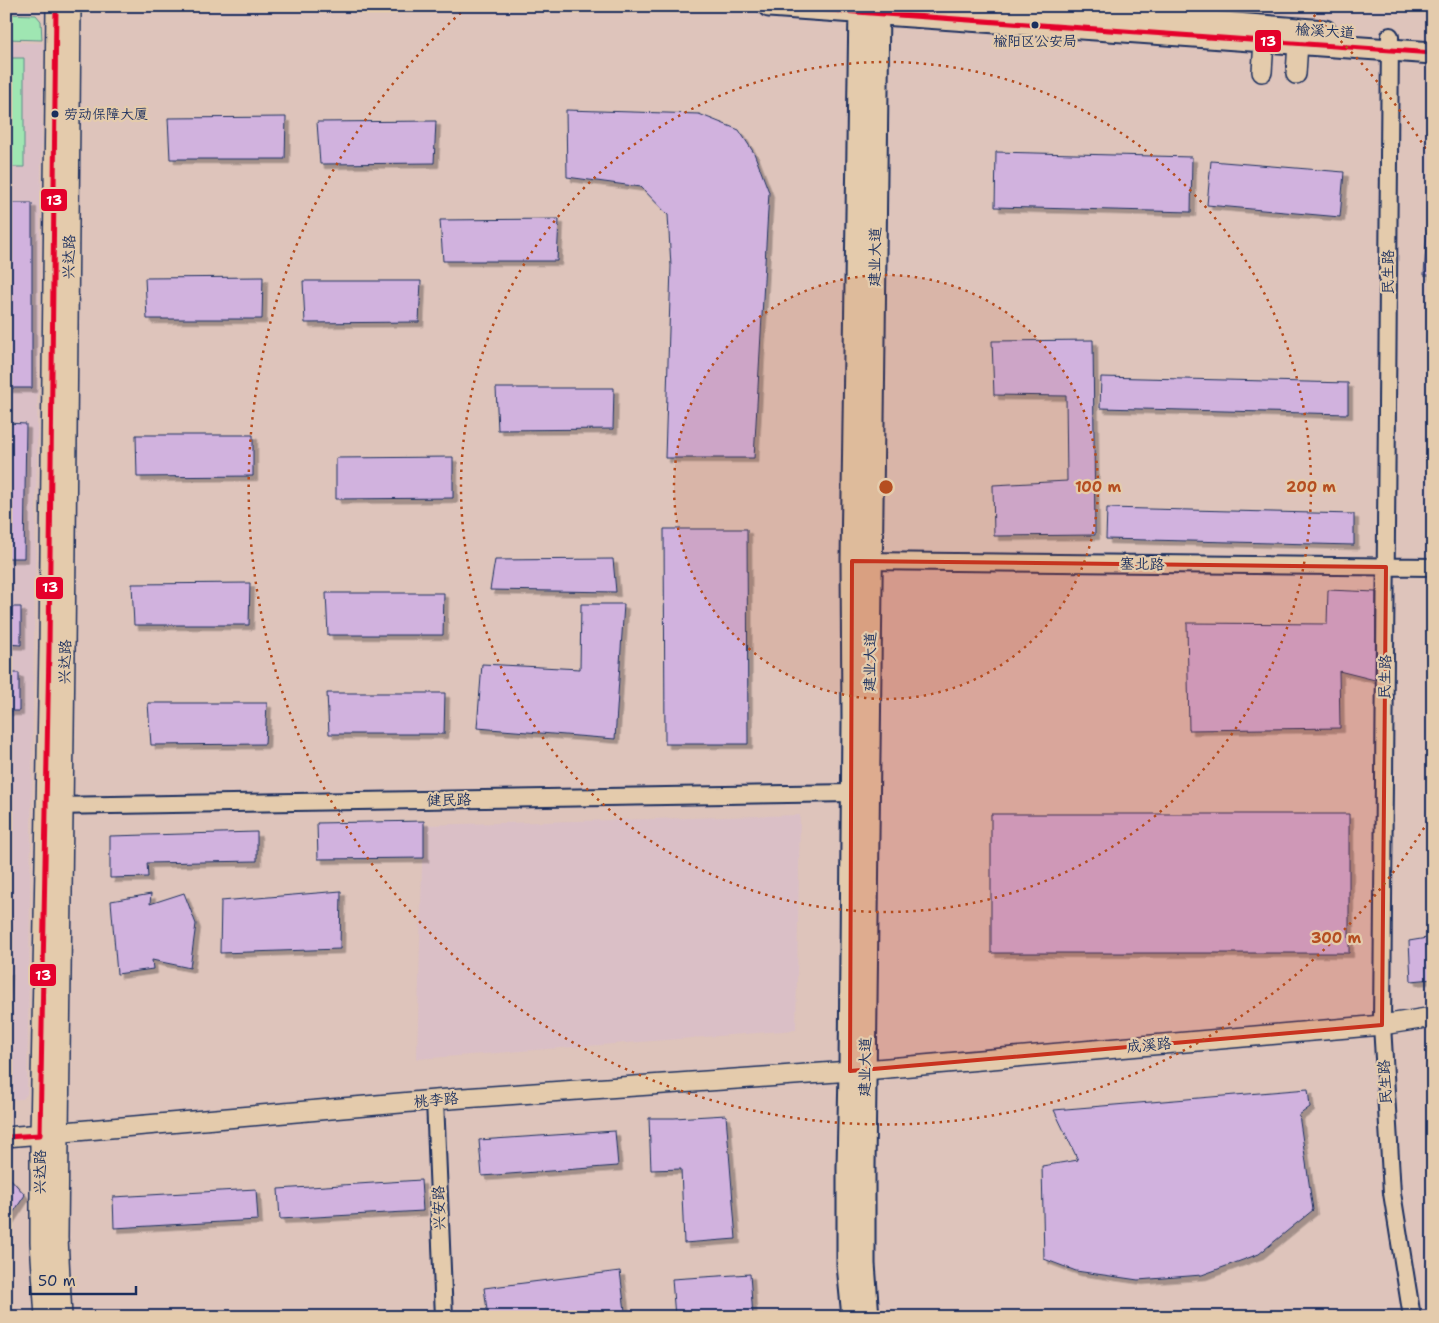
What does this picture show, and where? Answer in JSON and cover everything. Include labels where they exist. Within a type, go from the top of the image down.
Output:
[{"type":"main road","name":"兴达路","points":[[54,806],[56,6]]},
{"type":"main road","name":"兴达路","points":[[46,1317],[40,1242],[49,1135],[71,6]]},
{"type":"main road","name":"榆溪大道","points":[[769,6],[869,10],[1298,44],[1390,43],[1433,39]]},
{"type":"main road","name":"榆溪大道","points":[[1007,6],[1390,43],[1433,53]]},
{"type":"main road","name":"建业大道","points":[[853,1317],[848,1265],[848,1167],[858,1071],[861,561],[869,10]]},
{"type":"main road","points":[[1262,72],[1264,41]]},
{"type":"main road","points":[[1296,74],[1298,44]]},
{"type":"main road","name":"建业大道","points":[[861,561],[852,793],[858,1071],[864,1264],[868,1317]]},
{"type":"main road","name":"成溪路","points":[[858,1071],[1382,1024],[1433,1016]]},
{"type":"main road","name":"桃李路","points":[[6,1137],[49,1135],[435,1100],[858,1071]]},
{"type":"main road","name":"兴达路","points":[[49,1135],[58,1238],[62,1317]]},
{"type":"street","name":"民生路","points":[[1390,43],[1382,1024],[1392,1193],[1412,1317]]},
{"type":"street","name":"塞北路","points":[[861,561],[1433,567]]},
{"type":"street","name":"健民路","points":[[54,806],[852,793]]},
{"type":"street","name":"兴安路","points":[[435,1100],[444,1317]]},
{"type":"highlighted area","points":[[852,561],[1386,567],[1382,1025],[850,1071]]},
{"type":"shaded area","points":[[6,42],[43,43],[27,1094],[23,1099],[6,1100]]},
{"type":"shaded area","points":[[800,815],[796,1030],[417,1059],[423,825]]},
{"type":"green space","points":[[6,14],[36,15],[41,21],[42,40],[6,39]]},
{"type":"green space","points":[[6,58],[24,58],[24,167],[6,167]]},
{"type":"building","points":[[566,110],[699,114],[739,130],[754,153],[769,192],[754,458],[665,458],[671,266],[668,215],[641,187],[567,177]]},
{"type":"building","points":[[286,117],[285,159],[170,159],[168,118]]},
{"type":"building","points":[[436,121],[434,163],[320,164],[317,122]]},
{"type":"building","points":[[996,152],[1192,157],[1191,212],[995,207]]},
{"type":"building","points":[[1211,161],[1344,172],[1340,217],[1207,205]]},
{"type":"building","points":[[1431,175],[1433,175],[1433,275],[1424,275]]},
{"type":"building","points":[[6,203],[32,203],[32,388],[6,388],[6,329],[8,317]]},
{"type":"building","points":[[559,219],[557,261],[443,261],[440,220]]},
{"type":"building","points":[[263,277],[262,319],[147,319],[145,278]]},
{"type":"building","points":[[6,278],[8,278],[8,317],[6,317]]},
{"type":"building","points":[[303,281],[421,281],[419,322],[305,323]]},
{"type":"building","points":[[1093,340],[1095,535],[994,536],[993,485],[1067,481],[1066,396],[994,395],[992,341]]},
{"type":"building","points":[[1101,377],[1348,383],[1348,414],[1100,408]]},
{"type":"building","points":[[496,388],[614,388],[613,429],[498,430]]},
{"type":"building","points":[[6,423],[26,424],[24,558],[6,558]]},
{"type":"building","points":[[136,435],[253,435],[253,476],[137,477]]},
{"type":"building","points":[[453,457],[453,498],[336,499],[336,458]]},
{"type":"building","points":[[1107,508],[1354,514],[1354,545],[1106,539]]},
{"type":"building","points":[[664,529],[747,529],[748,744],[665,744]]},
{"type":"building","points":[[613,559],[616,592],[490,590],[495,560]]},
{"type":"building","points":[[250,583],[249,625],[134,625],[132,584]]},
{"type":"building","points":[[1328,590],[1376,592],[1375,680],[1339,671],[1340,728],[1189,730],[1187,623],[1327,624]]},
{"type":"building","points":[[326,593],[444,593],[443,635],[328,635]]},
{"type":"building","points":[[581,604],[624,604],[615,739],[477,728],[482,664],[580,669]]},
{"type":"building","points":[[6,607],[21,607],[21,645],[6,644]]},
{"type":"building","points":[[6,673],[19,673],[19,711],[6,711]]},
{"type":"building","points":[[327,693],[445,693],[444,734],[329,734]]},
{"type":"building","points":[[148,703],[267,703],[265,744],[151,745]]},
{"type":"building","points":[[991,814],[1349,814],[1349,953],[991,953]]},
{"type":"building","points":[[424,821],[424,858],[318,859],[317,823]]},
{"type":"building","points":[[257,832],[257,861],[147,863],[148,877],[110,878],[110,836]]},
{"type":"building","points":[[341,891],[340,949],[220,953],[221,901]]},
{"type":"building","points":[[184,893],[196,924],[190,968],[152,960],[153,969],[117,974],[111,901],[151,894],[150,904]]},
{"type":"building","points":[[1433,937],[1433,979],[1411,981],[1409,941]]},
{"type":"building","points":[[6,970],[8,970],[6,1004]]},
{"type":"building","points":[[1308,1089],[1310,1107],[1299,1115],[1313,1210],[1259,1254],[1202,1275],[1138,1280],[1076,1271],[1044,1259],[1042,1166],[1078,1160],[1054,1110]]},
{"type":"building","points":[[726,1115],[736,1239],[684,1243],[681,1169],[651,1170],[649,1118]]},
{"type":"building","points":[[615,1131],[618,1166],[482,1176],[479,1140]]},
{"type":"building","points":[[6,1177],[9,1177],[25,1195],[7,1222]]},
{"type":"building","points":[[421,1180],[423,1211],[280,1219],[278,1189]]},
{"type":"building","points":[[256,1189],[258,1220],[114,1228],[113,1197]]},
{"type":"building","points":[[620,1271],[625,1311],[580,1317],[488,1317],[484,1288]]},
{"type":"building","points":[[750,1274],[753,1317],[675,1317],[672,1279]]},
{"type":"transit line","name":"13","points":[[6,1137],[40,1135],[49,648],[56,6]]},
{"type":"transit line","name":"13","points":[[773,6],[1433,53]]},
{"type":"place","name":"榆阳区公安局","points":[[1035,25]]},
{"type":"place","name":"劳动保障大厦","points":[[55,114]]}]
